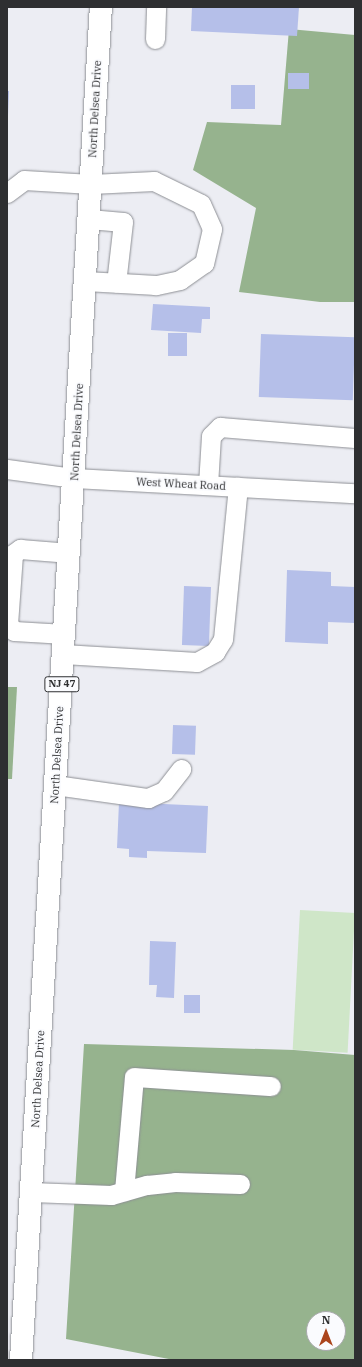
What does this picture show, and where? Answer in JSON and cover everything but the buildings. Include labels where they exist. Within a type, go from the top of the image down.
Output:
[{"type":"main road","name":"North Delsea Drive","points":[[21,1360],[70,553],[101,7]]},
{"type":"street","points":[[155,39],[156,7]]},
{"type":"street","points":[[7,193],[24,180],[91,184],[154,182],[201,204],[212,229],[204,263],[180,280],[156,285],[85,281]]},
{"type":"street","points":[[89,219],[123,222],[116,283]]},
{"type":"street","points":[[208,485],[211,436],[220,427],[355,438]]},
{"type":"street","name":"West Wheat Road","points":[[7,469],[74,478],[355,493]]},
{"type":"street","points":[[70,553],[14,545],[8,624],[14,631],[64,644],[197,662],[215,652],[223,639],[238,487]]},
{"type":"street","points":[[55,784],[148,798],[164,791],[181,769]]},
{"type":"street","points":[[124,1191],[134,1077],[271,1086]]},
{"type":"street","points":[[31,1192],[111,1195],[124,1191],[175,1182],[240,1184]]},
{"type":"green space","points":[[289,29],[355,35],[355,302],[320,302],[239,292],[256,208],[193,170],[207,122],[281,125]]},
{"type":"green space","points":[[7,687],[17,687],[12,779],[7,779]]},
{"type":"green space","points":[[300,910],[355,913],[348,1053],[293,1050]]},
{"type":"green space","points":[[84,1044],[294,1050],[355,1055],[355,1360],[174,1360],[66,1339]]}]
